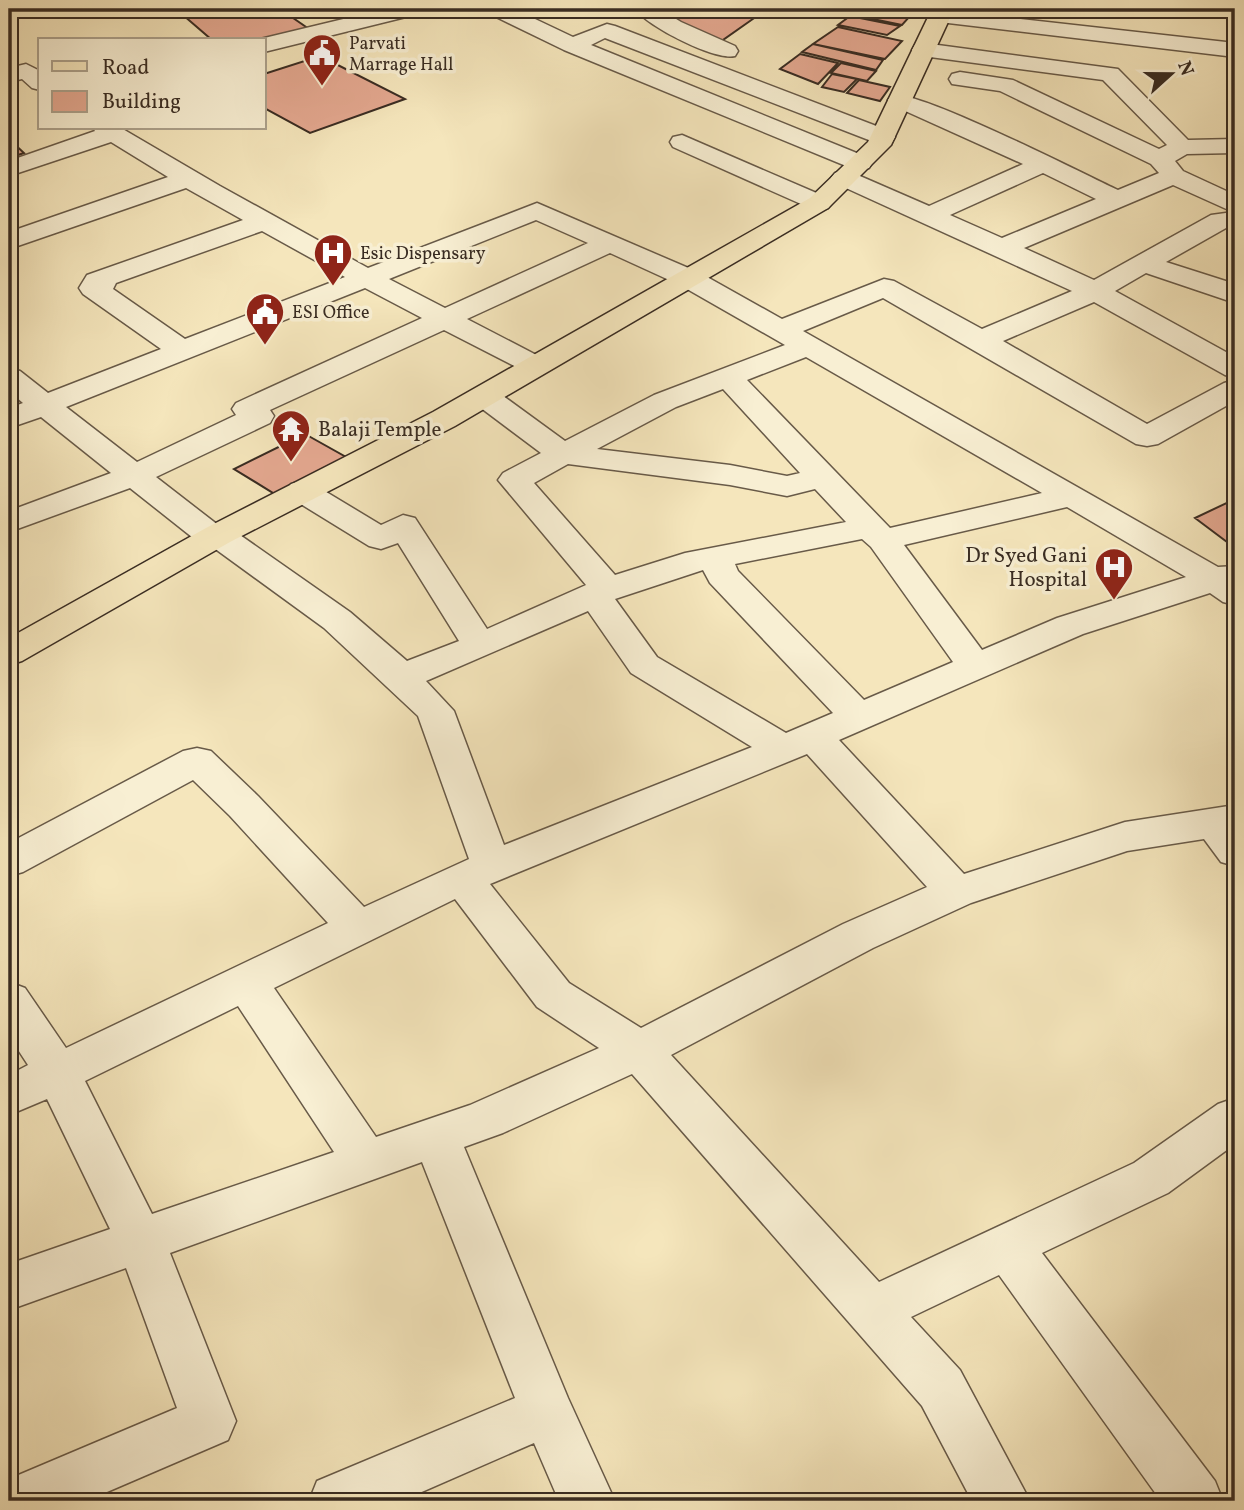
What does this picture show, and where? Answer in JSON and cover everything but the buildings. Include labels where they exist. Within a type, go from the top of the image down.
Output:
[{"type":"main road","points":[[9,653],[216,536],[484,396],[819,203],[879,145],[888,115],[941,12]]},
{"type":"street","points":[[266,45],[410,9]]},
{"type":"street","points":[[498,9],[572,45],[692,95],[852,171],[928,216],[1095,291],[1235,369]]},
{"type":"street","points":[[572,45],[648,10],[688,34],[752,62]]},
{"type":"street","points":[[941,12],[1235,50]]},
{"type":"street","points":[[607,31],[729,79],[888,115],[1043,164],[1117,199]]},
{"type":"street","points":[[1110,74],[1125,37]]},
{"type":"street","points":[[918,61],[1110,74]]},
{"type":"street","points":[[918,61],[1005,85],[1172,161],[1223,192],[1235,205]]},
{"type":"street","points":[[9,75],[26,71],[38,81]]},
{"type":"street","points":[[1110,74],[1172,161]]},
{"type":"street","points":[[692,95],[729,79]]},
{"type":"street","points":[[9,169],[109,130],[187,179],[366,279],[536,366]]},
{"type":"street","points":[[682,142],[819,203]]},
{"type":"street","points":[[1002,248],[1117,199],[1172,161],[1235,146]]},
{"type":"street","points":[[928,216],[1043,164]]},
{"type":"street","points":[[9,241],[187,179]]},
{"type":"street","points":[[9,419],[537,211],[690,279],[1229,583]]},
{"type":"street","points":[[981,340],[1095,291],[1220,221],[1235,220]]},
{"type":"street","points":[[183,351],[93,288],[103,285],[97,281],[263,222]]},
{"type":"street","points":[[9,522],[134,475],[259,416],[247,409],[610,243]]},
{"type":"street","points":[[1145,263],[1168,274],[1213,283],[1235,295]]},
{"type":"street","points":[[956,892],[798,743],[644,665],[601,592],[514,480],[665,401],[728,377],[884,287],[1147,436],[1235,389]]},
{"type":"street","points":[[9,377],[43,406],[216,536],[337,620],[435,711],[477,873],[553,995],[639,1050],[873,1310],[941,1388],[1002,1501]]},
{"type":"street","points":[[728,377],[876,534],[975,667]]},
{"type":"street","points":[[484,396],[562,454],[730,475],[787,486],[823,478]]},
{"type":"street","points":[[302,491],[380,539],[403,525],[480,646]]},
{"type":"street","points":[[401,677],[480,646],[601,592],[685,563],[876,534],[1072,496]]},
{"type":"street","points":[[715,557],[722,575],[858,717]]},
{"type":"street","points":[[9,1096],[477,873],[798,743],[1070,626],[1229,583]]},
{"type":"street","points":[[9,861],[197,761],[244,806],[359,929]]},
{"type":"street","points":[[9,1287],[485,1119],[639,1050],[858,936],[956,892],[1125,837],[1228,831]]},
{"type":"street","points":[[247,983],[366,1161]]},
{"type":"street","points":[[9,1000],[58,1073],[140,1240],[209,1421],[22,1501]]},
{"type":"street","points":[[873,1310],[1151,1178],[1235,1118]]},
{"type":"street","points":[[436,1136],[547,1411],[587,1501]]},
{"type":"street","points":[[1007,1246],[1195,1501]]},
{"type":"street","points":[[337,1501],[547,1411]]},
{"type":"place","name":"Parvati Marrage Hall","points":[[322,87]]},
{"type":"place","name":"Esic Dispensary","points":[[333,287]]},
{"type":"place","name":"ESI Office","points":[[265,346]]},
{"type":"place","name":"Balaji Temple","points":[[291,463]]},
{"type":"place","name":"Dr Syed Gani Hospital","points":[[1114,601]]}]
